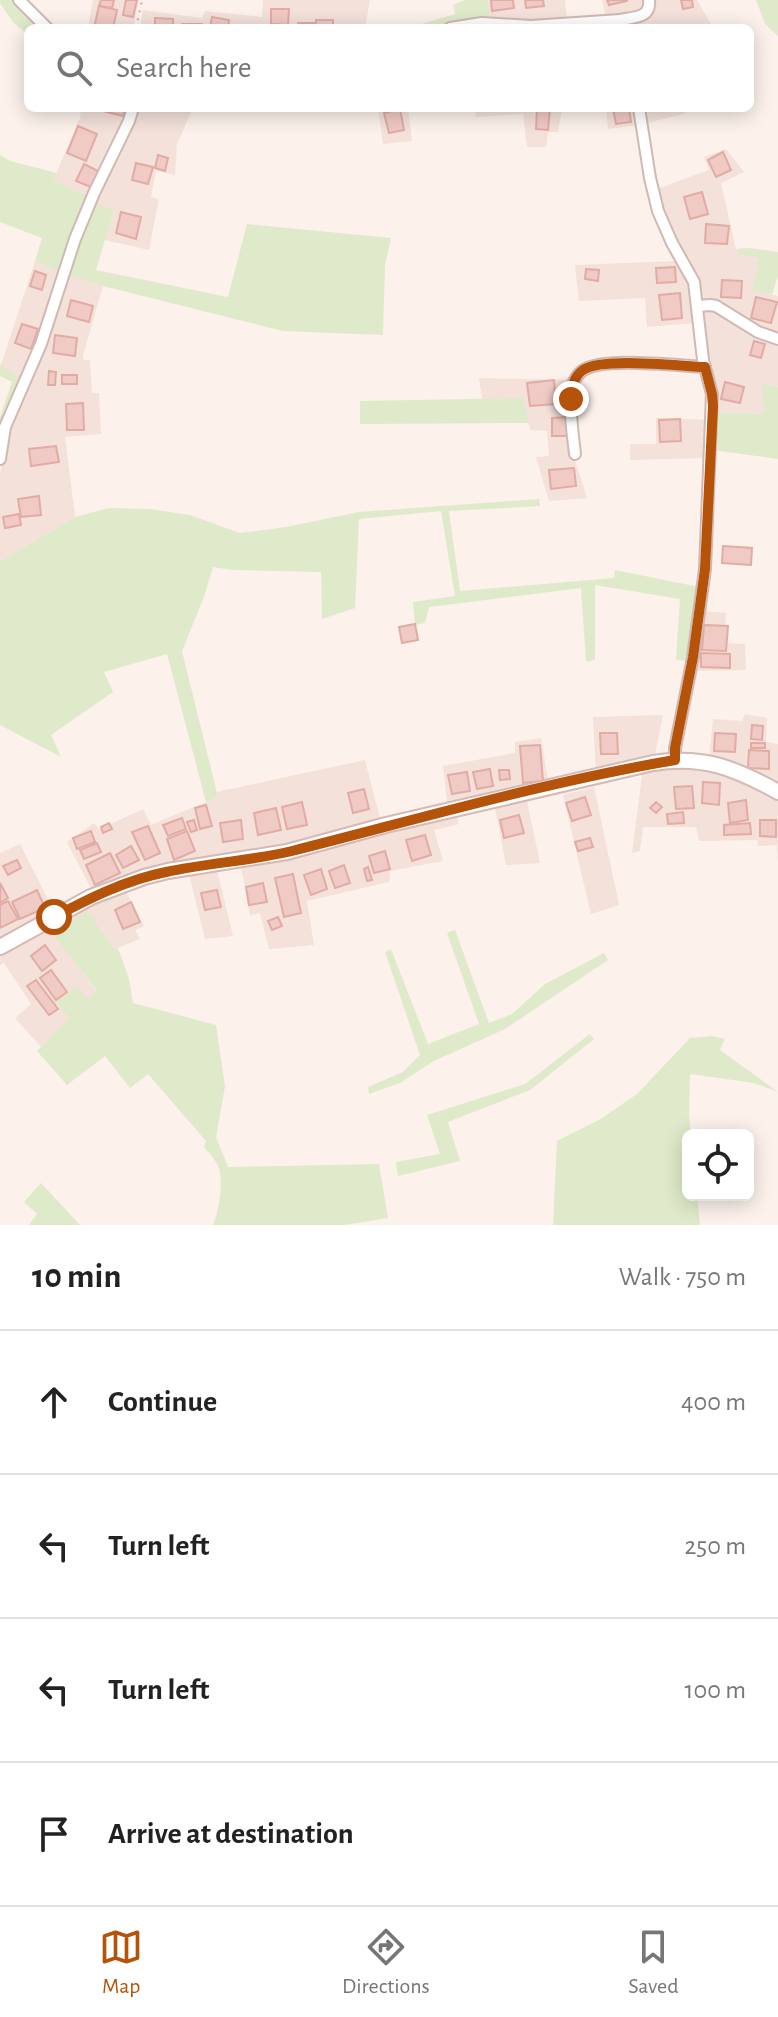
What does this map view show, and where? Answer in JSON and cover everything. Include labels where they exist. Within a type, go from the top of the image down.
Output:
[{"type":"street","points":[[19,0],[43,24]]},
{"type":"street","points":[[621,24],[647,12],[650,9],[649,0]]},
{"type":"street","points":[[476,24],[498,24]]},
{"type":"street","points":[[0,459],[5,427],[41,344],[75,239],[132,112]]},
{"type":"street","points":[[640,112],[653,193],[672,243],[694,282],[713,406],[705,569],[675,760]]},
{"type":"street","points":[[698,306],[716,306],[758,332],[778,339]]},
{"type":"street","points":[[575,454],[572,386],[584,369],[616,363],[705,367]]},
{"type":"street","points":[[0,947],[91,897],[144,877],[287,852],[432,814],[675,760],[701,761],[737,770],[778,792]]},
{"type":"path","points":[[137,24],[142,0]]},
{"type":"shaded area","points":[[93,0],[139,0],[134,24],[89,24]]},
{"type":"shaded area","points":[[263,0],[370,0],[366,24],[141,24],[143,10],[202,18],[205,11],[262,17]]},
{"type":"shaded area","points":[[488,0],[565,0],[568,24],[490,21]]},
{"type":"shaded area","points":[[602,0],[697,0],[711,24],[608,24]]},
{"type":"shaded area","points":[[81,112],[129,112],[91,198],[53,181]]},
{"type":"shaded area","points":[[134,112],[191,112],[177,144],[175,175],[156,171],[151,197],[159,199],[149,250],[105,240],[114,211],[94,203]]},
{"type":"shaded area","points":[[379,112],[408,112],[412,141],[383,144]]},
{"type":"shaded area","points":[[475,112],[561,112],[558,132],[548,132],[546,147],[527,147],[523,114],[476,117]]},
{"type":"shaded area","points":[[606,112],[688,112],[639,125],[608,129]]},
{"type":"shaded area","points":[[726,149],[744,172],[721,183],[736,249],[739,255],[759,258],[752,291],[778,296],[778,387],[763,382],[764,414],[716,412],[690,260],[679,247],[660,207],[657,189],[709,170],[704,157]]},
{"type":"shaded area","points":[[35,261],[103,286],[83,355],[84,360],[90,360],[92,393],[99,393],[101,434],[65,437],[75,517],[0,561],[0,474],[9,432],[27,385],[1,365]]},
{"type":"shaded area","points":[[677,261],[691,289],[695,323],[647,327],[645,298],[579,301],[575,265]]},
{"type":"shaded area","points":[[479,378],[576,380],[570,444],[587,498],[549,501],[536,457],[549,456],[547,431],[530,430],[524,398],[482,399]]},
{"type":"shaded area","points":[[656,418],[710,420],[706,458],[630,460],[630,444],[656,444]]},
{"type":"shaded area","points":[[700,611],[726,613],[724,643],[745,644],[746,670],[694,671]]},
{"type":"shaded area","points":[[745,714],[767,718],[766,742],[778,744],[778,865],[777,845],[758,846],[757,840],[699,841],[696,827],[643,827],[640,851],[632,853],[642,776],[639,766],[596,774],[593,717],[663,715],[654,760],[709,760],[713,719],[742,721]]},
{"type":"shaded area","points":[[541,738],[549,786],[525,792],[540,863],[506,865],[495,808],[456,815],[459,824],[434,830],[443,861],[390,871],[389,882],[307,901],[314,945],[269,949],[260,913],[250,915],[241,866],[217,870],[233,936],[205,939],[187,866],[120,881],[144,926],[135,930],[140,939],[113,950],[52,932],[97,992],[88,999],[56,1002],[69,1018],[41,1047],[15,1018],[31,1004],[4,963],[0,965],[0,853],[20,844],[60,923],[98,902],[67,842],[94,823],[100,829],[143,809],[151,825],[218,797],[217,792],[365,760],[384,834],[449,819],[443,766],[515,753],[515,742]]},
{"type":"shaded area","points":[[594,787],[619,905],[591,914],[563,795]]},
{"type":"green space","points":[[0,0],[15,0],[34,24],[24,24],[24,32]]},
{"type":"green space","points":[[465,0],[488,0],[490,21],[421,24],[455,14],[453,5]]},
{"type":"green space","points":[[756,0],[778,0],[778,36],[765,24]]},
{"type":"green space","points":[[0,155],[10,161],[57,173],[54,181],[91,198],[62,272],[35,261],[42,238],[0,222]]},
{"type":"green space","points":[[94,203],[114,210],[96,270],[228,297],[247,224],[391,238],[385,265],[383,335],[283,331],[103,286],[65,273]]},
{"type":"green space","points":[[736,249],[778,252],[778,275],[772,295],[752,291],[759,258],[739,255]]},
{"type":"green space","points":[[0,364],[24,382],[0,446],[0,417],[12,382],[0,376]]},
{"type":"green space","points":[[762,382],[778,387],[778,459],[712,450],[716,412],[764,414]]},
{"type":"green space","points":[[524,398],[529,423],[360,424],[360,401]]},
{"type":"green space","points":[[539,499],[540,506],[449,511],[460,591],[614,578],[615,570],[699,587],[688,661],[676,660],[680,599],[595,585],[595,660],[586,662],[581,588],[429,607],[425,623],[415,625],[413,602],[455,596],[441,511],[359,519],[355,608],[322,619],[321,572],[213,567],[182,651],[218,797],[206,802],[167,654],[104,672],[113,692],[51,735],[61,757],[0,725],[0,561],[75,517],[109,508],[150,509],[190,515],[240,533],[359,512]]},
{"type":"green space","points":[[88,911],[113,949],[118,948],[129,979],[133,1003],[216,1025],[225,1086],[216,1137],[228,1167],[379,1164],[388,1218],[344,1225],[213,1225],[221,1185],[217,1164],[204,1147],[206,1141],[148,1074],[130,1088],[105,1056],[67,1085],[37,1051],[69,1018],[56,1003],[77,986],[88,999],[97,991],[51,932]]},
{"type":"green space","points":[[455,930],[489,1023],[512,1014],[545,984],[604,953],[608,960],[505,1029],[434,1061],[400,1083],[369,1094],[368,1087],[403,1072],[420,1055],[385,952],[391,949],[428,1044],[479,1024],[447,933]]},
{"type":"green space","points":[[590,1034],[594,1039],[530,1090],[448,1122],[460,1161],[398,1176],[396,1162],[440,1154],[427,1115],[525,1084]]},
{"type":"green space","points":[[713,1036],[725,1039],[720,1050],[778,1092],[754,1083],[690,1074],[690,1129],[682,1129],[682,1201],[698,1201],[700,1225],[553,1225],[557,1141],[599,1120],[637,1094],[690,1038]]},
{"type":"green space","points":[[41,1183],[80,1225],[29,1225],[37,1214],[24,1202]]},
{"type":"building","points":[[101,0],[114,0],[112,8],[99,6]]},
{"type":"building","points":[[126,0],[137,0],[133,17],[123,15]]},
{"type":"building","points":[[491,0],[513,0],[514,8],[492,11]]},
{"type":"building","points":[[525,0],[543,0],[544,6],[526,8]]},
{"type":"building","points":[[607,0],[627,0],[627,1],[609,5]]},
{"type":"building","points":[[681,0],[692,0],[693,7],[683,9]]},
{"type":"building","points":[[99,6],[117,10],[114,24],[95,24]]},
{"type":"building","points":[[271,9],[289,9],[288,24],[271,24]]},
{"type":"building","points":[[212,17],[229,20],[228,24],[211,24]]},
{"type":"building","points":[[155,18],[173,19],[173,24],[155,24]]},
{"type":"building","points":[[316,20],[333,20],[333,24],[316,24]]},
{"type":"building","points":[[401,112],[404,130],[389,133],[384,113]]},
{"type":"building","points":[[537,112],[550,112],[548,130],[536,129]]},
{"type":"building","points":[[614,112],[630,112],[631,122],[616,124]]},
{"type":"building","points":[[78,126],[97,134],[86,161],[67,153]]},
{"type":"building","points":[[723,152],[731,170],[716,177],[708,160]]},
{"type":"building","points":[[158,155],[168,158],[165,171],[155,168]]},
{"type":"building","points":[[136,163],[153,167],[148,184],[132,180]]},
{"type":"building","points":[[84,164],[100,172],[93,188],[76,181]]},
{"type":"building","points":[[702,192],[708,214],[690,219],[684,197]]},
{"type":"building","points":[[121,212],[141,217],[136,239],[116,233]]},
{"type":"building","points":[[706,224],[729,226],[727,244],[705,243]]},
{"type":"building","points":[[675,267],[676,282],[657,283],[656,268]]},
{"type":"building","points":[[586,269],[599,270],[598,281],[585,279]]},
{"type":"building","points":[[35,271],[46,275],[42,290],[30,286]]},
{"type":"building","points":[[722,280],[742,281],[741,298],[721,297]]},
{"type":"building","points":[[680,293],[682,318],[662,320],[659,295]]},
{"type":"building","points":[[756,297],[777,302],[771,323],[751,318]]},
{"type":"building","points":[[71,300],[93,306],[89,322],[67,316]]},
{"type":"building","points":[[22,324],[38,329],[31,349],[15,343]]},
{"type":"building","points":[[55,335],[77,338],[75,356],[53,353]]},
{"type":"building","points":[[754,341],[765,344],[761,358],[750,355]]},
{"type":"building","points":[[49,371],[56,372],[55,385],[48,385]]},
{"type":"building","points":[[62,375],[77,375],[77,384],[62,384]]},
{"type":"building","points":[[554,380],[556,404],[530,406],[527,383]]},
{"type":"building","points":[[725,382],[744,387],[740,403],[721,399]]},
{"type":"building","points":[[83,403],[84,430],[67,430],[66,404]]},
{"type":"building","points":[[569,417],[569,436],[552,436],[552,418]]},
{"type":"building","points":[[680,419],[681,441],[660,442],[659,420]]},
{"type":"building","points":[[56,446],[59,462],[31,466],[29,449]]},
{"type":"building","points":[[574,468],[576,486],[551,489],[549,470]]},
{"type":"building","points":[[39,496],[41,515],[21,517],[18,499]]},
{"type":"building","points":[[19,514],[21,525],[5,528],[3,517]]},
{"type":"building","points":[[723,546],[752,548],[751,565],[722,563]]},
{"type":"building","points":[[415,624],[418,640],[402,643],[399,627]]},
{"type":"building","points":[[704,625],[728,626],[726,651],[702,650]]},
{"type":"building","points":[[701,653],[730,654],[730,668],[701,667]]},
{"type":"building","points":[[752,725],[763,726],[762,740],[751,739]]},
{"type":"building","points":[[600,733],[617,733],[618,754],[601,754]]},
{"type":"building","points":[[715,733],[736,734],[735,752],[714,751]]},
{"type":"building","points":[[751,743],[765,743],[765,748],[751,748]]},
{"type":"building","points":[[540,745],[543,781],[523,783],[520,746]]},
{"type":"building","points":[[749,750],[769,751],[769,769],[748,768]]},
{"type":"building","points":[[490,769],[493,786],[477,789],[473,772]]},
{"type":"building","points":[[499,770],[509,770],[510,779],[500,780]]},
{"type":"building","points":[[467,772],[470,791],[452,794],[448,775]]},
{"type":"building","points":[[703,782],[720,783],[719,805],[702,803]]},
{"type":"building","points":[[692,786],[694,808],[676,809],[674,787]]},
{"type":"building","points":[[364,789],[369,809],[353,813],[348,793]]},
{"type":"building","points":[[585,797],[591,815],[572,821],[566,803]]},
{"type":"building","points":[[746,800],[748,820],[730,823],[728,803]]},
{"type":"building","points":[[302,802],[307,825],[287,829],[282,807]]},
{"type":"building","points":[[656,802],[662,807],[656,813],[650,808]]},
{"type":"building","points":[[206,805],[212,826],[200,829],[195,808]]},
{"type":"building","points":[[276,808],[281,830],[258,835],[254,813]]},
{"type":"building","points":[[683,812],[684,823],[668,824],[667,814]]},
{"type":"building","points":[[519,815],[524,833],[504,838],[500,820]]},
{"type":"building","points":[[182,818],[186,829],[168,836],[163,825]]},
{"type":"building","points":[[194,820],[197,830],[191,832],[187,822]]},
{"type":"building","points":[[241,820],[243,839],[223,842],[220,823]]},
{"type":"building","points":[[760,820],[776,820],[776,837],[760,836]]},
{"type":"building","points":[[109,823],[112,829],[103,833],[101,827]]},
{"type":"building","points":[[750,823],[751,834],[724,835],[724,825]]},
{"type":"building","points":[[148,826],[160,853],[145,860],[132,832]]},
{"type":"building","points":[[91,831],[95,842],[77,849],[73,838]]},
{"type":"building","points":[[187,831],[195,851],[174,860],[167,839]]},
{"type":"building","points":[[425,835],[431,855],[412,861],[406,840]]},
{"type":"building","points":[[590,838],[593,847],[578,851],[575,842]]},
{"type":"building","points":[[97,843],[101,852],[84,859],[80,850]]},
{"type":"building","points":[[131,846],[139,860],[123,868],[116,855]]},
{"type":"building","points":[[385,851],[390,869],[374,873],[369,856]]},
{"type":"building","points":[[110,853],[120,873],[95,885],[86,865]]},
{"type":"building","points":[[17,860],[21,868],[8,875],[3,866]]},
{"type":"building","points":[[344,865],[350,883],[335,888],[329,871]]},
{"type":"building","points":[[368,867],[372,880],[367,881],[364,869]]},
{"type":"building","points":[[321,869],[327,889],[311,895],[304,875]]},
{"type":"building","points":[[293,874],[301,913],[284,917],[275,878]]},
{"type":"building","points":[[0,883],[8,898],[0,903]]},
{"type":"building","points":[[263,883],[267,902],[249,905],[246,887]]},
{"type":"building","points":[[37,890],[45,908],[20,919],[12,902]]},
{"type":"building","points":[[217,890],[221,907],[205,910],[201,893]]},
{"type":"building","points":[[8,901],[18,919],[0,928],[0,905]]},
{"type":"building","points":[[131,902],[140,922],[123,929],[115,910]]},
{"type":"building","points":[[278,917],[282,926],[272,930],[268,921]]},
{"type":"building","points":[[45,945],[56,960],[42,971],[31,956]]},
{"type":"building","points":[[51,970],[67,992],[56,1000],[40,978]]},
{"type":"building","points":[[36,980],[58,1009],[49,1015],[27,986]]},
{"type":"route","points":[[54,917],[103,891],[144,877],[287,852],[447,810],[675,760],[705,569],[713,406],[711,387],[705,367],[616,363],[584,369],[572,386],[571,399]]}]
